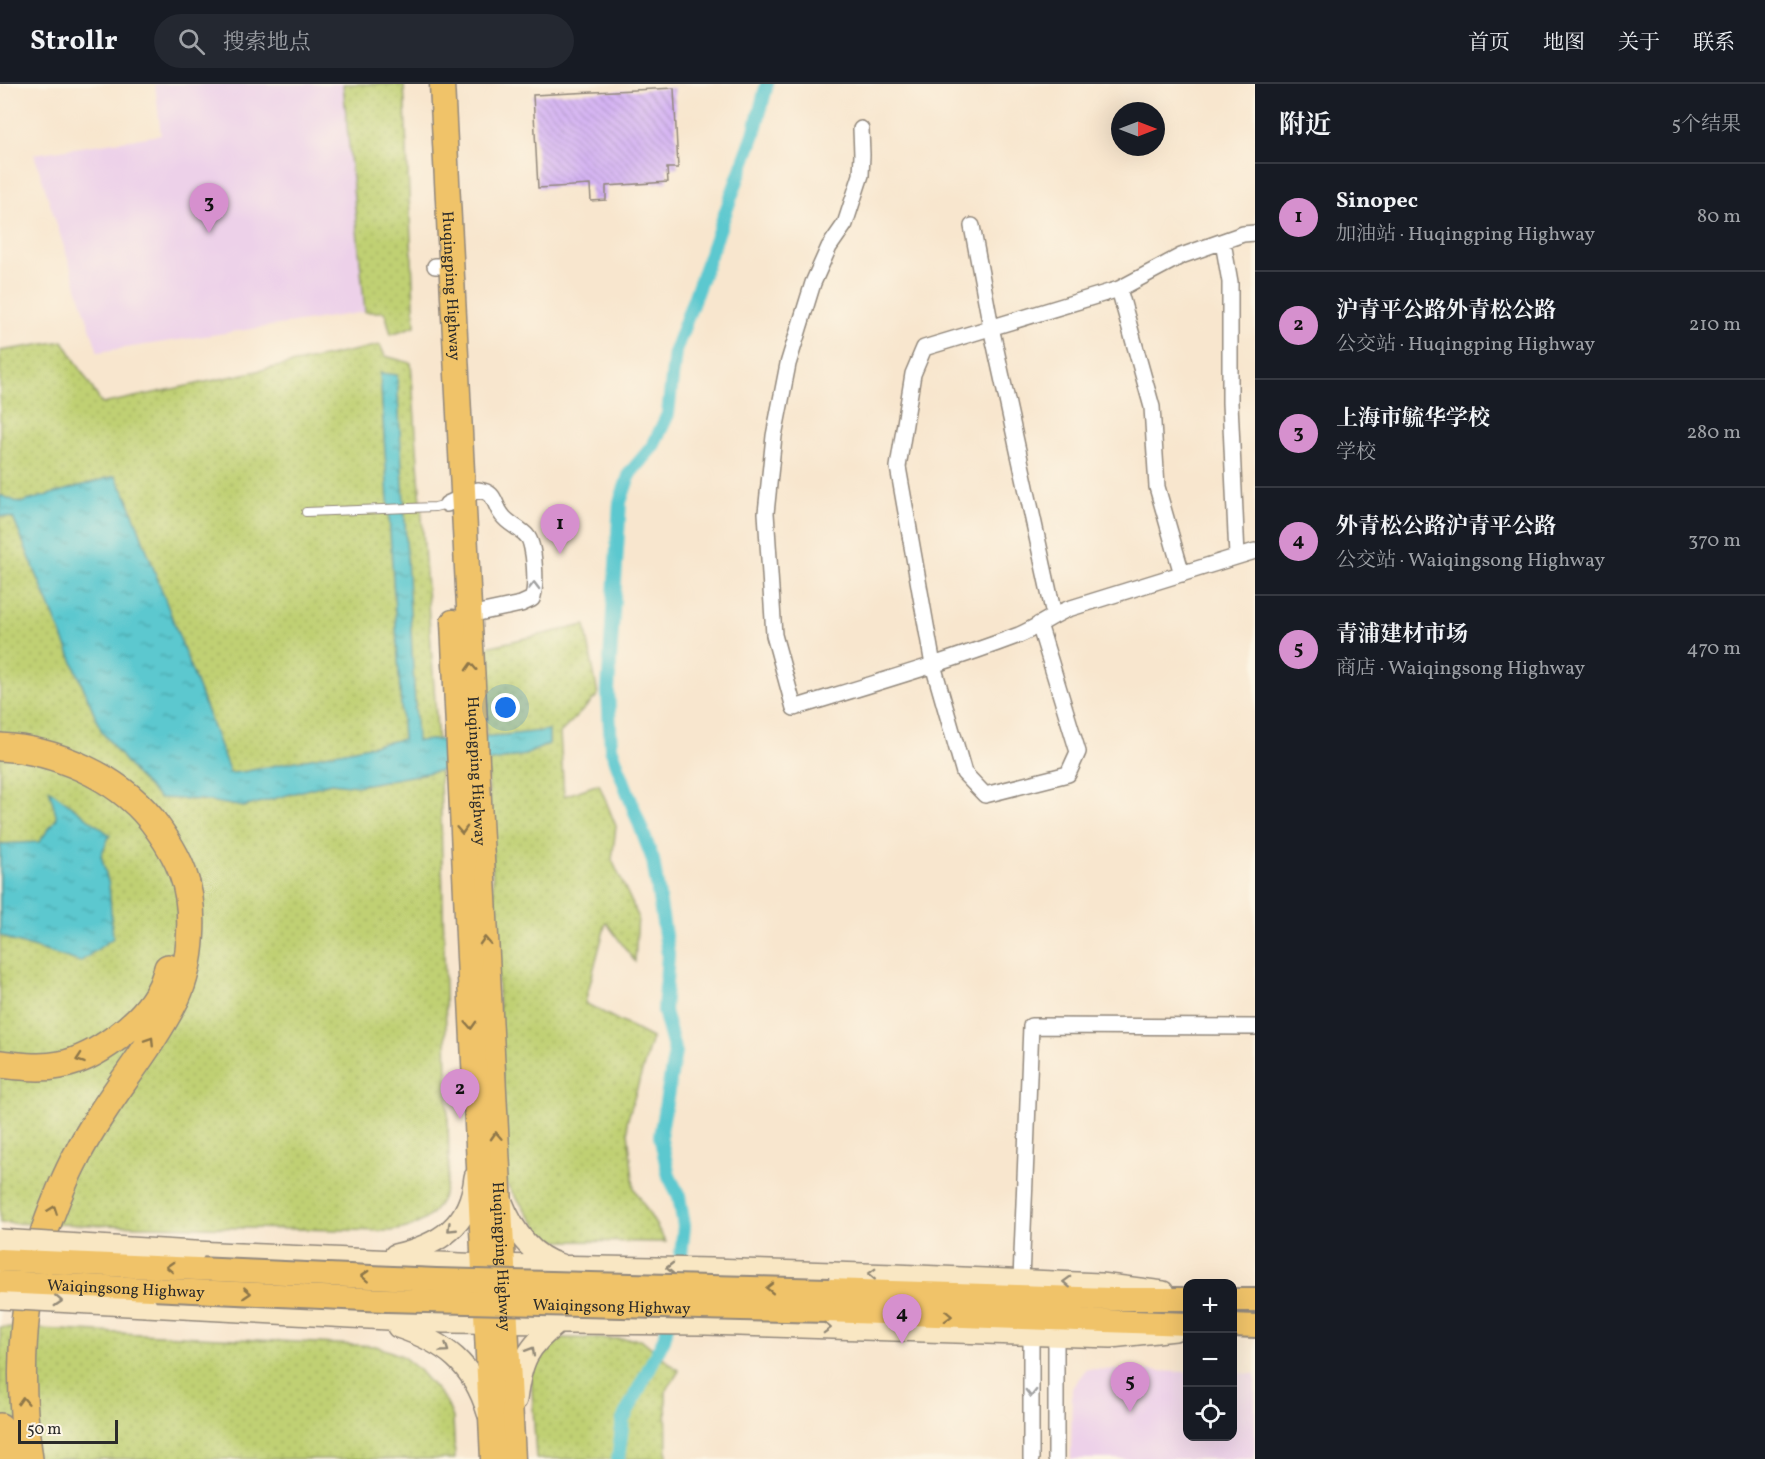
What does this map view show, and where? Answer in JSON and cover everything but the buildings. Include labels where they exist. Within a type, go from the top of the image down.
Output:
[{"type":"highway","name":"Huqingping Highway","points":[[425,84],[443,266]]},
{"type":"highway","name":"Huqingping Highway","points":[[442,84],[443,266],[468,771],[477,1156],[493,1281],[506,1456]]},
{"type":"highway","name":"Huqingping Highway","points":[[455,501],[469,615],[466,726]]},
{"type":"highway","points":[[0,747],[37,753],[65,769],[126,814],[151,844],[169,880],[175,914],[173,954],[160,990],[137,1021],[88,1056],[60,1065],[29,1067],[0,1064]]},
{"type":"highway","points":[[0,763],[34,769],[65,769],[105,779],[138,803],[164,836],[183,875],[191,914],[188,958],[177,997],[77,1155],[59,1193],[44,1234],[26,1316],[23,1356],[23,1398],[29,1459]]},
{"type":"highway","name":"Huqingping Highway","points":[[468,771],[499,1194],[493,1281]]},
{"type":"highway","name":"Huqingping Highway","points":[[496,1322],[492,1427],[506,1456]]},
{"type":"highway","points":[[0,1427],[7,1459]]},
{"type":"main road","points":[[343,1259],[412,1251],[428,1246],[441,1238],[454,1227],[470,1202],[477,1156]]},
{"type":"main road","points":[[499,1194],[510,1222],[518,1234],[539,1254],[555,1263],[583,1267],[711,1269],[1101,1284],[1183,1297]]},
{"type":"main road","points":[[0,1240],[386,1261],[493,1281],[566,1313],[606,1322]]},
{"type":"main road","name":"Waiqingsong Highway","points":[[0,1260],[827,1300],[1183,1326]]},
{"type":"main road","points":[[372,1319],[398,1316],[442,1305],[493,1281],[583,1267]]},
{"type":"main road","points":[[606,1322],[593,1312],[589,1304],[589,1292],[592,1280],[598,1274],[619,1268]]},
{"type":"main road","name":"Waiqingsong Highway","points":[[0,1282],[386,1300],[1183,1298]]},
{"type":"main road","points":[[0,1298],[372,1319],[558,1323],[639,1322],[1056,1336],[1138,1335],[1183,1327]]},
{"type":"main road","points":[[1237,1300],[1255,1300]]},
{"type":"main road","points":[[372,1319],[422,1335],[455,1356],[472,1376],[483,1399],[492,1427]]},
{"type":"main road","points":[[506,1456],[522,1370],[532,1346],[558,1323]]},
{"type":"main road","points":[[1237,1325],[1255,1326]]},
{"type":"street","points":[[861,129],[861,175],[845,224],[829,247],[813,283],[788,364],[774,436],[766,513],[774,635],[794,708],[933,665],[1022,634],[1054,615],[1255,550]]},
{"type":"street","points":[[972,226],[991,327],[1054,615]]},
{"type":"street","points":[[1039,624],[1078,752],[1068,774],[985,795],[964,773],[933,665],[898,467],[913,374],[924,348],[1119,289],[1181,256],[1243,234],[1255,233]]},
{"type":"street","points":[[1223,242],[1230,282],[1230,403],[1237,556]]},
{"type":"street","points":[[1119,289],[1152,407],[1157,487],[1182,574]]},
{"type":"street","points":[[455,501],[480,490],[491,496],[501,514],[527,535],[532,543],[534,588],[532,599],[521,604],[469,615]]},
{"type":"street","points":[[1021,1281],[1031,1026],[1255,1027]]},
{"type":"street","points":[[1030,1459],[1031,1335]]},
{"type":"street","points":[[1056,1336],[1056,1459]]},
{"type":"lane","points":[[306,512],[435,507],[455,501]]},
{"type":"shaded area","points":[[155,84],[343,84],[365,312],[98,352],[34,154],[161,135]]},
{"type":"shaded area","points":[[1086,1369],[1183,1372],[1183,1441],[1237,1441],[1237,1373],[1255,1374],[1255,1459],[1071,1459],[1072,1388]]},
{"type":"green space","points":[[343,84],[404,84],[415,326],[391,334],[385,312],[365,312]]},
{"type":"green space","points":[[63,341],[102,404],[380,345],[385,356],[411,363],[440,772],[449,1164],[445,1191],[434,1211],[426,1219],[404,1229],[389,1231],[0,1223],[0,351]]},
{"type":"green space","points":[[585,625],[598,695],[560,733],[564,796],[599,784],[616,826],[612,860],[638,916],[635,962],[606,922],[585,1003],[652,1038],[627,1122],[634,1188],[666,1242],[548,1241],[507,1185],[482,648]]},
{"type":"green space","points":[[0,1327],[376,1346],[402,1356],[418,1369],[446,1401],[453,1418],[455,1459],[0,1459]]},
{"type":"green space","points":[[563,1338],[641,1339],[679,1371],[666,1391],[667,1459],[536,1459],[531,1372],[551,1342]]},
{"type":"water","points":[[380,373],[397,375],[417,741],[549,730],[549,744],[525,755],[357,786],[331,783],[244,807],[202,800],[159,798],[135,774],[102,732],[13,518],[0,516],[0,495],[20,503],[115,476],[127,497],[230,773],[403,739]]},
{"type":"water","points":[[49,789],[110,835],[101,855],[109,885],[113,938],[80,962],[0,935],[0,844],[39,842],[57,818]]},
{"type":"waterway","points":[[679,1275],[684,1226],[679,1196],[669,1176],[660,1136],[675,1052],[664,1011],[668,954],[653,860],[611,748],[608,691],[620,502],[630,473],[653,446],[668,414],[675,351],[754,134],[767,84]]},
{"type":"waterway","points":[[618,1459],[623,1420],[664,1339],[669,1317]]},
{"type":"place","name":"上海市毓华学校","points":[[209,233]]},
{"type":"place","name":"Sinopec","points":[[560,554]]},
{"type":"place","name":"沪青平公路外青松公路","points":[[460,1119]]},
{"type":"place","name":"外青松公路沪青平公路","points":[[902,1344]]},
{"type":"place","name":"青浦建材市场","points":[[1130,1412]]}]
